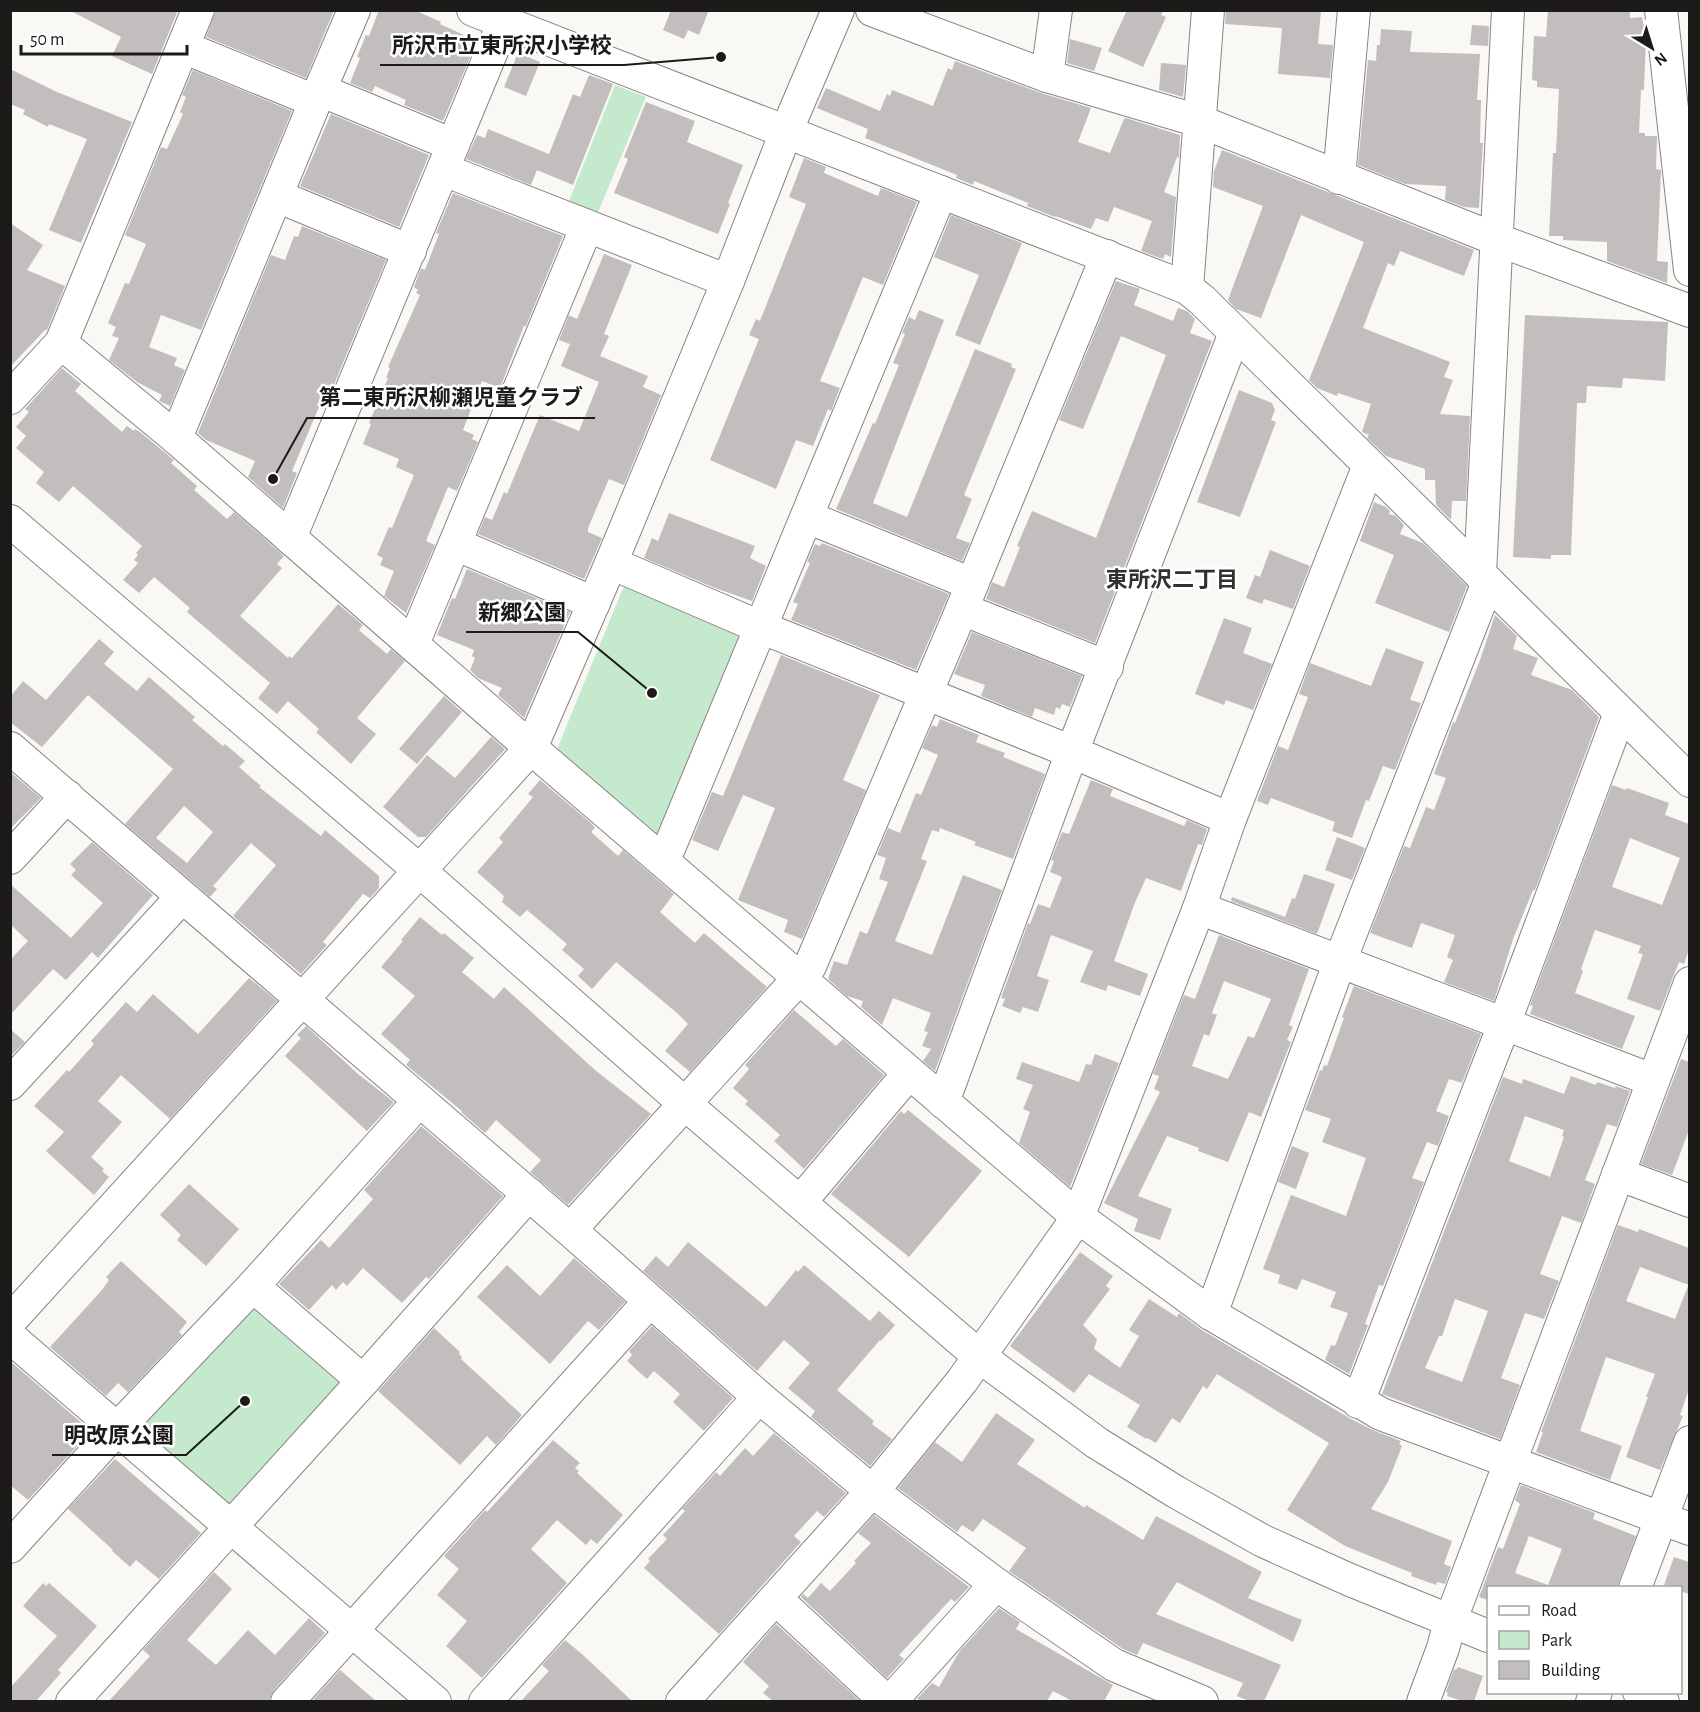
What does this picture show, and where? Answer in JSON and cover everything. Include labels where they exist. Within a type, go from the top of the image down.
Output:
[{"type":"street","points":[[10,398],[60,343],[198,10]]},
{"type":"street","points":[[176,438],[354,10]]},
{"type":"street","points":[[473,10],[1187,288],[1689,781]]},
{"type":"street","points":[[10,1321],[531,748],[611,563],[838,10]]},
{"type":"street","points":[[872,10],[1047,76],[1199,121],[1498,240],[1689,311]]},
{"type":"street","points":[[1047,76],[1056,10]]},
{"type":"street","points":[[1187,288],[1208,10]]},
{"type":"street","points":[[1340,178],[1354,10]]},
{"type":"street","points":[[1211,1314],[1340,961],[1484,578],[1508,10]]},
{"type":"street","points":[[1661,10],[1689,270]]},
{"type":"street","points":[[290,538],[504,22]]},
{"type":"street","points":[[183,47],[317,96],[449,157],[587,226],[728,281]]},
{"type":"street","points":[[662,860],[670,846],[941,192]]},
{"type":"street","points":[[277,196],[410,250]]},
{"type":"street","points":[[413,644],[587,226]]},
{"type":"street","points":[[570,1230],[810,966],[967,596],[1107,256]]},
{"type":"street","points":[[943,1102],[1072,752],[1107,667],[1235,333]]},
{"type":"street","points":[[60,343],[176,438],[531,748],[1078,1217],[1211,1314],[1381,1414],[1689,1529]]},
{"type":"street","points":[[682,1701],[872,1491],[979,1356],[1078,1217],[1199,908],[1230,819],[1369,465]]},
{"type":"street","points":[[807,517],[1107,667]]},
{"type":"street","points":[[10,521],[979,1356],[1097,1443],[1176,1492],[1263,1541],[1350,1580],[1487,1636]]},
{"type":"street","points":[[455,544],[594,603]]},
{"type":"street","points":[[611,563],[759,627],[1072,752],[1230,819]]},
{"type":"street","points":[[1359,1402],[1620,713]]},
{"type":"street","points":[[10,748],[529,1194],[759,1397],[872,1491],[996,1584],[1114,1665],[1202,1701]]},
{"type":"street","points":[[10,858],[67,796]]},
{"type":"street","points":[[10,1084],[182,897]]},
{"type":"street","points":[[1199,908],[1652,1080]]},
{"type":"street","points":[[1423,1701],[1450,1622],[1689,983]]},
{"type":"street","points":[[801,1202],[909,1072]]},
{"type":"street","points":[[10,1547],[118,1428],[253,1286],[419,1101]]},
{"type":"street","points":[[1618,1174],[1689,1201]]},
{"type":"street","points":[[72,1701],[363,1381],[529,1194]]},
{"type":"street","points":[[253,1286],[363,1381]]},
{"type":"street","points":[[287,1701],[650,1301]]},
{"type":"street","points":[[10,1337],[435,1701]]},
{"type":"street","points":[[485,1701],[759,1397]]},
{"type":"street","points":[[1635,1586],[1689,1442]]},
{"type":"street","points":[[776,1599],[889,1701],[996,1584]]},
{"type":"street","points":[[1644,1694],[1663,1701]]},
{"type":"green space","points":[[615,85],[646,97],[596,217],[567,206]]},
{"type":"green space","points":[[626,581],[748,632],[656,840],[555,754]]},
{"type":"green space","points":[[253,1299],[349,1379],[237,1501],[228,1506],[143,1432],[142,1422]]},
{"type":"building","points":[[69,10],[178,10],[152,74],[112,56],[121,37]]},
{"type":"building","points":[[216,10],[334,10],[306,78],[206,37]]},
{"type":"building","points":[[379,10],[414,10],[477,41],[443,121],[404,105],[406,100],[375,86],[372,92],[350,83],[360,58],[357,57],[366,35],[369,36]]},
{"type":"building","points":[[671,10],[709,10],[699,35],[688,30],[684,39],[663,30]]},
{"type":"building","points":[[1127,10],[1163,10],[1161,15],[1166,17],[1143,67],[1108,51]]},
{"type":"building","points":[[1226,10],[1321,10],[1318,44],[1333,45],[1330,78],[1278,74],[1282,28],[1225,24]]},
{"type":"building","points":[[1548,10],[1586,12],[1586,10],[1607,10],[1607,12],[1630,10],[1630,18],[1642,17],[1646,39],[1639,133],[1645,133],[1645,136],[1657,136],[1656,169],[1661,170],[1657,261],[1668,262],[1667,283],[1607,261],[1607,242],[1563,240],[1563,236],[1549,236],[1559,89],[1537,87],[1537,81],[1532,80],[1534,36],[1546,37]]},
{"type":"building","points":[[1472,25],[1489,26],[1488,46],[1470,45]]},
{"type":"building","points":[[1381,29],[1412,31],[1410,52],[1480,54],[1477,100],[1481,100],[1480,143],[1483,143],[1479,208],[1464,207],[1445,200],[1446,186],[1405,184],[1358,165],[1368,60],[1376,61]]},
{"type":"building","points":[[1070,39],[1102,48],[1094,71],[1067,63]]},
{"type":"building","points":[[518,53],[540,62],[526,96],[504,87]]},
{"type":"building","points":[[955,61],[1041,93],[1091,108],[1078,142],[1110,153],[1126,118],[1180,135],[1179,158],[1177,157],[1164,192],[1176,197],[1171,257],[1165,254],[1163,259],[1141,251],[1152,221],[1114,207],[1108,222],[1096,218],[1091,229],[1055,217],[1027,206],[1028,203],[974,181],[973,185],[956,178],[957,175],[865,138],[868,129],[817,108],[826,88],[880,111],[887,94],[890,96],[892,90],[933,106],[948,68],[952,70]]},
{"type":"building","points":[[1161,63],[1186,65],[1183,97],[1159,90]]},
{"type":"building","points":[[10,69],[57,92],[132,122],[81,243],[49,230],[87,139],[49,124],[48,127],[23,114],[25,110],[10,104]]},
{"type":"building","points":[[193,70],[292,111],[201,330],[161,315],[149,347],[177,358],[174,365],[185,370],[170,406],[159,401],[162,395],[137,382],[109,360],[119,338],[112,336],[116,327],[108,323],[125,283],[129,284],[146,244],[125,235],[161,147],[167,149],[183,114],[180,112],[186,97],[182,95]]},
{"type":"building","points":[[589,75],[613,84],[573,185],[537,170],[531,185],[466,159],[477,135],[485,138],[488,129],[549,154],[573,94],[580,97]]},
{"type":"building","points":[[646,102],[695,121],[687,142],[743,165],[718,234],[614,193],[628,159],[624,157]]},
{"type":"building","points":[[331,114],[429,155],[399,227],[300,186]]},
{"type":"building","points":[[1222,150],[1474,250],[1464,276],[1400,251],[1394,266],[1388,263],[1363,328],[1450,362],[1444,377],[1453,380],[1440,414],[1470,416],[1466,501],[1452,501],[1451,520],[1436,505],[1435,480],[1425,480],[1425,469],[1386,456],[1367,438],[1369,435],[1362,432],[1371,404],[1338,393],[1337,396],[1317,388],[1309,380],[1364,242],[1301,215],[1261,318],[1236,309],[1228,300],[1263,206],[1213,187],[1214,171]]},
{"type":"building","points":[[804,158],[826,167],[824,173],[878,196],[881,188],[917,202],[883,285],[863,277],[820,381],[840,388],[831,411],[828,409],[813,446],[796,440],[776,489],[710,460],[759,339],[749,335],[756,319],[760,321],[806,204],[789,197]]},
{"type":"building","points":[[453,193],[563,236],[500,388],[482,381],[463,430],[474,435],[472,439],[478,442],[457,491],[448,487],[426,541],[435,545],[406,613],[384,596],[394,571],[380,565],[383,558],[377,555],[389,527],[392,528],[414,475],[396,467],[399,459],[363,444],[371,424],[369,423],[388,378],[386,378],[390,368],[388,367],[420,295],[416,293],[418,290],[414,287],[421,268],[425,270],[439,234],[436,233]]},
{"type":"building","points":[[951,215],[1022,243],[980,345],[955,335],[979,275],[934,257]]},
{"type":"building","points":[[10,223],[43,245],[27,270],[65,286],[47,330],[10,367]]},
{"type":"building","points":[[302,226],[386,260],[330,394],[324,395],[292,471],[297,473],[283,508],[248,477],[255,461],[206,440],[198,433],[271,255],[285,260],[294,236],[298,237]]},
{"type":"building","points":[[604,254],[632,265],[604,334],[609,336],[600,356],[648,376],[643,387],[661,395],[624,485],[609,479],[588,528],[588,532],[602,538],[584,579],[478,534],[485,517],[492,520],[504,492],[507,494],[540,415],[579,431],[599,382],[561,366],[570,344],[559,340],[569,315],[577,319]]},
{"type":"building","points":[[1116,281],[1140,289],[1134,305],[1173,321],[1178,308],[1187,311],[1195,319],[1190,333],[1212,341],[1095,643],[986,599],[992,582],[1004,587],[1020,547],[1017,546],[1032,511],[1096,538],[1166,355],[1121,336],[1083,429],[1059,420]]},
{"type":"building","points":[[919,310],[944,320],[873,503],[907,517],[975,349],[1012,364],[1011,367],[1016,369],[964,495],[972,499],[956,538],[970,543],[962,561],[836,509],[899,365],[893,363],[905,334],[902,333],[909,317],[915,320]]},
{"type":"building","points":[[1525,315],[1668,322],[1665,381],[1623,378],[1622,388],[1587,386],[1586,403],[1577,403],[1571,555],[1551,555],[1551,559],[1513,557]]},
{"type":"building","points":[[62,368],[81,384],[75,391],[122,432],[127,426],[140,432],[174,460],[171,463],[197,486],[194,490],[227,519],[234,512],[284,556],[277,564],[282,568],[240,616],[288,658],[289,656],[292,658],[338,604],[363,625],[359,630],[361,632],[387,654],[391,649],[405,661],[357,718],[376,734],[351,764],[316,732],[319,729],[288,701],[277,714],[258,698],[270,683],[187,612],[190,608],[154,577],[139,593],[123,580],[138,563],[134,560],[142,546],[73,486],[59,502],[36,483],[44,472],[16,448],[26,436],[16,427],[29,412],[25,409]]},
{"type":"building","points":[[1239,390],[1272,403],[1275,410],[1271,420],[1276,422],[1240,517],[1197,502]]},
{"type":"building","points":[[1374,502],[1386,507],[1390,511],[1389,514],[1396,516],[1404,525],[1400,534],[1423,543],[1467,586],[1449,632],[1375,603],[1394,555],[1360,541]]},
{"type":"building","points":[[669,513],[755,546],[750,558],[766,566],[752,601],[644,558],[652,538],[658,541]]},
{"type":"building","points":[[822,543],[949,594],[916,670],[791,620],[798,604],[793,602],[810,563],[807,562],[815,544],[820,546]]},
{"type":"building","points":[[1270,550],[1310,566],[1293,609],[1264,599],[1262,604],[1246,598],[1255,575],[1260,577]]},
{"type":"building","points":[[467,569],[570,612],[524,718],[498,695],[502,688],[478,678],[470,670],[475,658],[472,656],[474,650],[437,635]]},
{"type":"building","points":[[1495,615],[1517,636],[1513,649],[1538,658],[1531,675],[1572,690],[1599,717],[1535,890],[1533,890],[1513,939],[1494,1001],[1444,982],[1453,960],[1447,957],[1455,935],[1421,923],[1412,948],[1370,933],[1404,846],[1410,848],[1426,807],[1434,810],[1446,778],[1434,774],[1453,722],[1455,723],[1480,660]]},
{"type":"building","points":[[1224,618],[1252,628],[1243,653],[1272,664],[1253,710],[1226,700],[1224,705],[1195,694]]},
{"type":"building","points":[[972,632],[1082,676],[1070,707],[1062,704],[1060,709],[1056,707],[1054,715],[1035,708],[1032,717],[981,696],[985,685],[954,674]]},
{"type":"building","points":[[99,639],[114,652],[104,664],[137,691],[149,677],[195,717],[192,720],[245,761],[239,767],[261,786],[259,787],[321,836],[325,830],[379,876],[379,888],[370,898],[363,894],[323,942],[327,945],[301,974],[233,916],[276,865],[251,843],[213,886],[217,889],[210,897],[125,824],[173,769],[88,695],[42,747],[10,722],[10,697],[23,681],[46,700]],"holes":[[[184,806],[213,832],[187,863],[156,838]]]},
{"type":"building","points":[[1386,648],[1424,662],[1410,700],[1421,703],[1395,770],[1383,766],[1369,801],[1366,800],[1352,838],[1332,831],[1335,822],[1271,798],[1268,805],[1257,801],[1278,746],[1288,750],[1308,697],[1299,694],[1310,663],[1371,686]]},
{"type":"building","points":[[781,655],[880,695],[843,780],[866,790],[802,939],[784,932],[788,920],[738,900],[775,808],[743,795],[718,851],[692,840],[712,792],[723,796]]},
{"type":"building","points":[[444,696],[462,712],[417,764],[399,749]]},
{"type":"building","points":[[940,719],[979,735],[976,742],[1005,753],[1003,757],[1045,774],[1013,859],[974,845],[976,842],[940,828],[939,832],[932,830],[921,859],[927,861],[895,941],[932,955],[963,875],[1002,890],[935,1071],[923,1061],[931,1049],[922,1046],[928,1032],[924,1031],[931,1013],[893,998],[882,1025],[861,1007],[863,1001],[847,996],[828,979],[834,961],[847,965],[860,931],[867,934],[888,882],[879,879],[886,858],[877,855],[888,828],[900,833],[916,793],[921,795],[938,755],[922,748],[932,725],[937,727]]},
{"type":"building","points":[[491,737],[505,749],[426,837],[418,837],[383,807],[427,755],[455,778]]},
{"type":"building","points":[[10,772],[41,798],[10,829]]},
{"type":"building","points":[[540,780],[591,823],[595,828],[591,832],[618,856],[623,850],[674,894],[660,912],[695,943],[704,933],[767,987],[690,1072],[665,1051],[688,1024],[677,1013],[616,962],[592,989],[578,976],[584,969],[562,950],[567,944],[527,910],[520,917],[502,902],[504,896],[477,872],[503,842],[499,838],[533,797],[528,794]]},
{"type":"building","points":[[1091,780],[1113,789],[1110,796],[1184,826],[1187,820],[1207,829],[1202,845],[1198,844],[1181,891],[1146,878],[1134,905],[1114,961],[1148,974],[1140,996],[1108,985],[1106,991],[1080,982],[1093,951],[1051,935],[1037,976],[1049,980],[1038,1012],[1023,1007],[1020,1013],[1002,1006],[1005,999],[1001,998],[1028,923],[1030,924],[1038,904],[1050,908],[1062,877],[1050,872],[1054,861],[1051,860],[1062,832],[1069,834]]},
{"type":"building","points":[[1612,785],[1669,803],[1665,815],[1689,824],[1689,949],[1684,964],[1679,962],[1660,1011],[1627,999],[1643,954],[1638,953],[1641,946],[1595,930],[1575,993],[1635,1016],[1622,1049],[1530,1014],[1533,1006],[1530,1005]],"holes":[[[1630,838],[1680,858],[1662,905],[1612,887]]]},
{"type":"building","points":[[1337,837],[1365,848],[1352,880],[1325,870]]},
{"type":"building","points":[[92,842],[153,895],[98,958],[92,952],[66,980],[53,969],[10,1015],[10,960],[28,941],[10,924],[10,884],[71,938],[103,903],[71,875],[76,870],[70,864]]},
{"type":"building","points":[[1304,874],[1335,884],[1317,934],[1231,901],[1232,897],[1285,917],[1292,898],[1295,899]]},
{"type":"building","points":[[420,917],[474,958],[462,972],[494,999],[504,987],[595,1070],[651,1114],[568,1205],[530,1172],[541,1160],[496,1120],[485,1133],[406,1065],[410,1060],[381,1034],[415,996],[381,967]]},
{"type":"building","points":[[1219,935],[1309,969],[1289,1025],[1293,1027],[1287,1040],[1291,1042],[1261,1117],[1249,1112],[1228,1162],[1167,1136],[1138,1196],[1172,1209],[1160,1240],[1134,1231],[1138,1219],[1104,1203],[1160,1092],[1154,1089],[1159,1076],[1153,1074],[1184,995],[1195,999]],"holes":[[[1224,981],[1271,999],[1254,1038],[1248,1036],[1228,1079],[1192,1066],[1204,1034],[1209,1036],[1217,1015],[1212,1013]]]},
{"type":"building","points":[[249,978],[277,1001],[170,1119],[121,1075],[98,1101],[122,1122],[91,1157],[109,1177],[94,1195],[46,1151],[64,1132],[34,1106],[94,1044],[91,1041],[126,1002],[137,1012],[153,994],[198,1034]]},
{"type":"building","points":[[1354,986],[1481,1034],[1462,1083],[1449,1079],[1436,1111],[1449,1116],[1438,1146],[1427,1142],[1412,1178],[1424,1182],[1383,1286],[1379,1285],[1365,1324],[1368,1325],[1349,1374],[1325,1360],[1331,1345],[1335,1346],[1348,1313],[1330,1307],[1336,1292],[1302,1279],[1297,1290],[1278,1283],[1280,1275],[1263,1269],[1291,1195],[1346,1216],[1366,1158],[1322,1142],[1331,1119],[1305,1110],[1320,1070],[1322,1071],[1324,1065],[1327,1066]]},
{"type":"building","points":[[794,1010],[836,1046],[843,1039],[884,1075],[804,1169],[774,1141],[780,1135],[745,1104],[748,1101],[733,1088],[749,1069],[745,1065]]},
{"type":"building","points":[[306,1026],[358,1074],[394,1102],[367,1131],[285,1056],[301,1038],[297,1035]]},
{"type":"building","points":[[10,1029],[25,1042],[10,1057]]},
{"type":"building","points":[[1095,1054],[1119,1063],[1070,1187],[1019,1143],[1030,1112],[1023,1109],[1033,1085],[1016,1079],[1022,1062],[1079,1082],[1086,1064],[1091,1065]]},
{"type":"building","points":[[1681,1059],[1689,1062],[1689,1130],[1672,1175],[1641,1164]]},
{"type":"building","points":[[1571,1076],[1596,1085],[1597,1082],[1630,1091],[1617,1127],[1607,1124],[1585,1180],[1595,1184],[1581,1223],[1562,1216],[1540,1274],[1559,1281],[1544,1319],[1525,1313],[1501,1378],[1520,1385],[1500,1439],[1382,1394],[1503,1077],[1522,1084],[1523,1079],[1564,1094]],"holes":[[[1525,1116],[1564,1130],[1562,1136],[1564,1137],[1550,1177],[1509,1161]],[[1455,1299],[1488,1311],[1462,1382],[1425,1368],[1439,1336],[1442,1336]]]},
{"type":"building","points":[[908,1110],[982,1171],[909,1257],[831,1194],[901,1111],[904,1114]]},
{"type":"building","points":[[421,1126],[503,1196],[429,1279],[426,1277],[402,1303],[363,1268],[347,1286],[343,1282],[336,1290],[332,1285],[309,1310],[279,1284],[321,1240],[329,1248],[373,1199],[364,1190]]},
{"type":"building","points":[[1292,1146],[1309,1153],[1296,1189],[1278,1182]]},
{"type":"building","points":[[189,1184],[239,1229],[206,1266],[177,1240],[181,1235],[160,1215]]},
{"type":"building","points":[[1618,1225],[1638,1232],[1639,1229],[1689,1248],[1689,1285],[1640,1267],[1626,1301],[1675,1319],[1689,1286],[1689,1389],[1680,1415],[1683,1416],[1660,1470],[1626,1457],[1655,1374],[1606,1357],[1580,1431],[1622,1446],[1610,1480],[1536,1452],[1543,1432],[1541,1432]]},
{"type":"building","points":[[688,1242],[766,1307],[796,1270],[798,1272],[804,1265],[870,1321],[879,1311],[895,1325],[837,1390],[874,1421],[872,1424],[892,1439],[870,1466],[811,1417],[815,1411],[788,1388],[810,1363],[784,1340],[757,1371],[643,1271],[656,1256],[668,1267]]},
{"type":"building","points":[[1080,1252],[1113,1276],[1106,1286],[1110,1289],[1083,1325],[1097,1339],[1094,1349],[1120,1368],[1139,1336],[1129,1330],[1149,1299],[1177,1317],[1179,1313],[1202,1330],[1351,1419],[1401,1441],[1399,1444],[1402,1446],[1388,1482],[1371,1509],[1452,1541],[1444,1564],[1451,1567],[1445,1584],[1437,1582],[1436,1585],[1411,1576],[1412,1573],[1345,1546],[1287,1510],[1329,1443],[1217,1374],[1207,1389],[1203,1386],[1180,1423],[1172,1418],[1156,1443],[1127,1427],[1140,1405],[1089,1374],[1074,1393],[1010,1346]]},
{"type":"building","points":[[574,1258],[625,1302],[599,1330],[588,1321],[550,1364],[477,1297],[507,1265],[540,1296]]},
{"type":"building","points":[[121,1261],[187,1322],[179,1332],[182,1335],[128,1392],[118,1383],[106,1396],[50,1347],[102,1290],[109,1280],[106,1277]]},
{"type":"building","points":[[652,1326],[733,1398],[704,1431],[673,1402],[680,1394],[654,1371],[647,1379],[627,1361],[632,1355],[629,1351]]},
{"type":"building","points":[[434,1328],[460,1352],[461,1359],[522,1415],[496,1445],[487,1436],[460,1465],[378,1391]]},
{"type":"building","points":[[10,1361],[91,1431],[28,1500],[10,1485]]},
{"type":"building","points":[[996,1413],[1035,1440],[1017,1464],[1085,1508],[1086,1505],[1143,1540],[1156,1516],[1262,1572],[1248,1598],[1302,1620],[1293,1642],[1177,1582],[1156,1614],[1281,1665],[1264,1701],[1249,1701],[1237,1696],[1243,1683],[1143,1643],[1137,1655],[1123,1649],[1009,1571],[1026,1548],[983,1519],[973,1532],[962,1525],[957,1532],[898,1488],[935,1442],[962,1462]]},
{"type":"building","points":[[774,1433],[846,1493],[824,1517],[817,1511],[794,1536],[801,1542],[719,1634],[644,1568],[650,1561],[648,1559],[667,1539],[663,1535],[685,1511],[682,1509],[716,1472],[720,1476],[745,1448],[753,1456]]},
{"type":"building","points":[[553,1440],[580,1463],[575,1468],[579,1471],[577,1473],[623,1515],[597,1544],[591,1539],[586,1545],[557,1520],[531,1549],[567,1583],[482,1678],[446,1646],[467,1621],[437,1595],[459,1569],[444,1556]]},
{"type":"building","points":[[115,1459],[201,1533],[159,1579],[136,1560],[130,1567],[68,1509]]},
{"type":"building","points":[[1521,1485],[1595,1513],[1593,1519],[1636,1536],[1617,1586],[1487,1586],[1487,1600],[1479,1597],[1498,1547],[1503,1549],[1520,1504],[1515,1500]],"holes":[[[1529,1536],[1562,1549],[1548,1585],[1515,1573]]]},
{"type":"building","points":[[874,1515],[969,1587],[955,1602],[951,1599],[899,1655],[904,1659],[887,1678],[801,1597],[803,1594],[808,1598],[821,1583],[830,1591],[856,1563],[854,1561],[871,1543],[858,1533]]},
{"type":"building","points":[[1674,1557],[1689,1562],[1689,1594],[1682,1592],[1682,1586],[1664,1585]]},
{"type":"building","points":[[214,1572],[232,1589],[187,1640],[216,1665],[248,1630],[275,1655],[309,1618],[325,1633],[274,1690],[269,1701],[109,1701],[150,1656],[143,1650]]},
{"type":"building","points":[[43,1583],[46,1586],[49,1583],[97,1626],[58,1670],[61,1673],[36,1701],[10,1701],[10,1688],[57,1636],[23,1606]]},
{"type":"building","points":[[999,1608],[1020,1622],[1016,1629],[1113,1685],[1104,1701],[1072,1701],[1053,1691],[1047,1701],[922,1701],[917,1699],[932,1683],[939,1687],[959,1652]]},
{"type":"building","points":[[776,1624],[860,1701],[773,1701],[763,1693],[769,1686],[743,1662]]},
{"type":"building","points":[[565,1640],[632,1701],[521,1701],[549,1671],[542,1665]]},
{"type":"building","points":[[1458,1667],[1483,1676],[1474,1701],[1462,1701],[1447,1696],[1446,1692],[1454,1669]]},
{"type":"building","points":[[340,1670],[376,1701],[312,1701]]},
{"type":"place","name":"所沢市立東所沢小学校","points":[[721,57]]},
{"type":"place","name":"第二東所沢柳瀬児童クラブ","points":[[273,479]]},
{"type":"place","name":"新郷公園","points":[[652,693]]},
{"type":"place","name":"明改原公園","points":[[245,1401]]},
{"type":"district","name":"東所沢二丁目","points":[[1172,579]]}]
